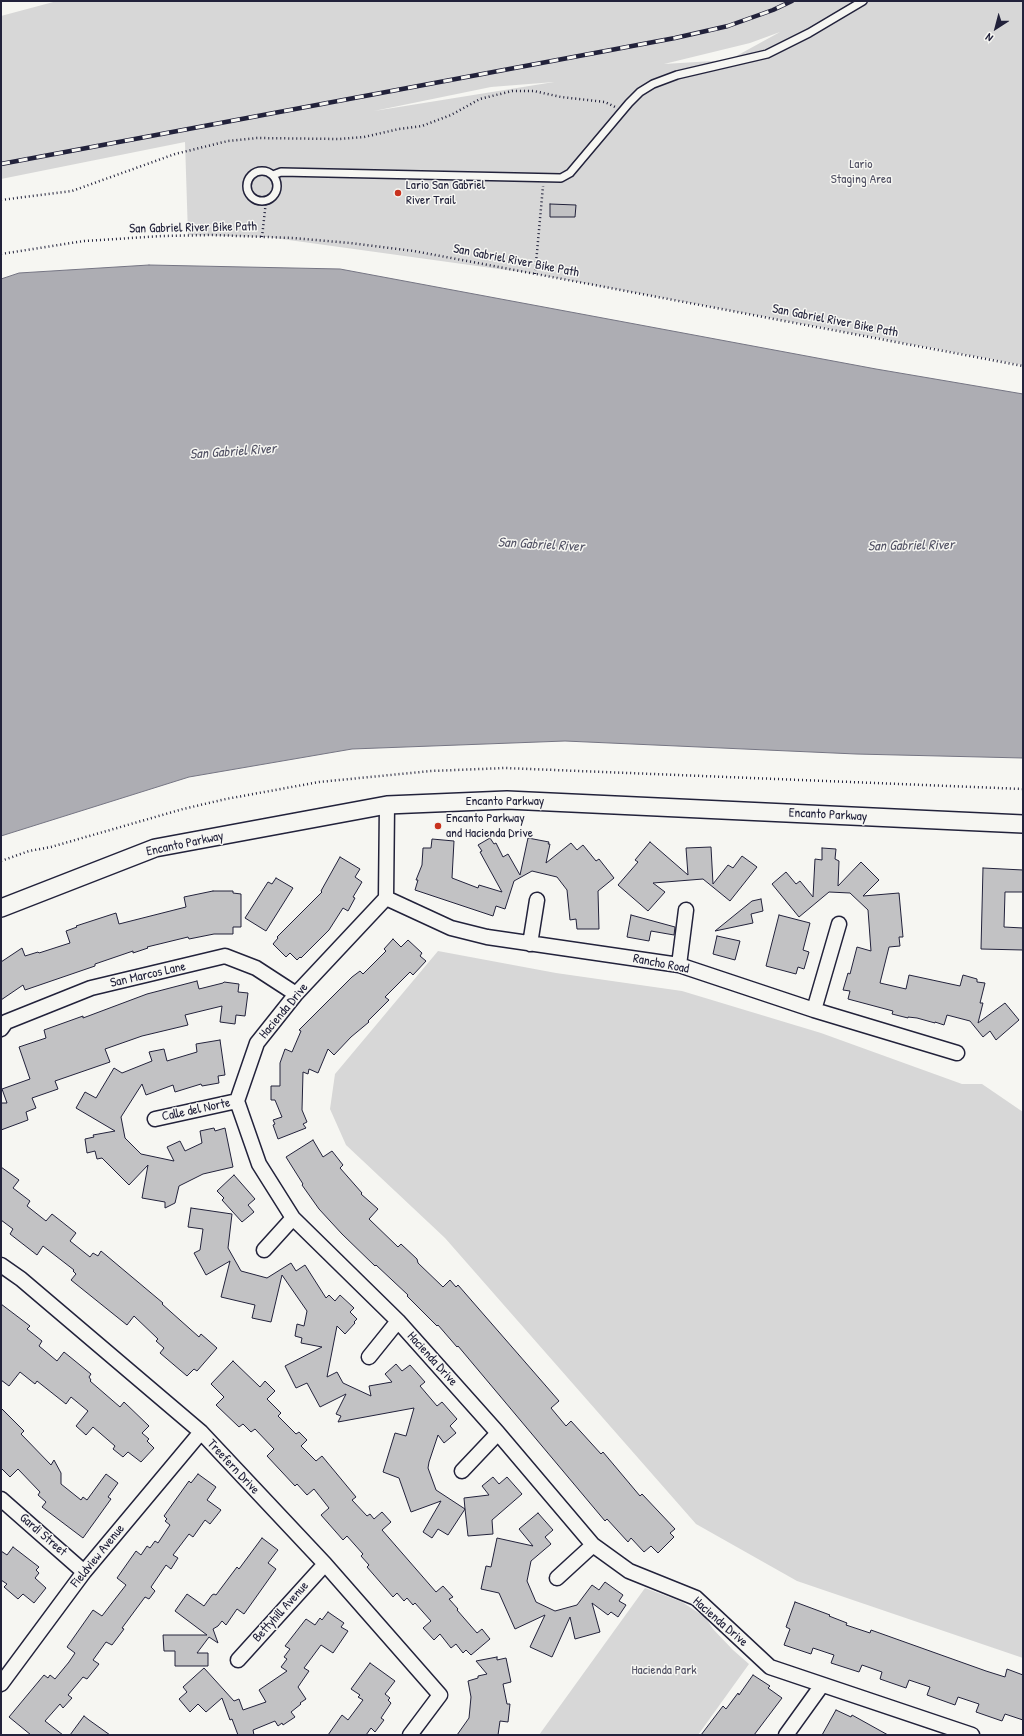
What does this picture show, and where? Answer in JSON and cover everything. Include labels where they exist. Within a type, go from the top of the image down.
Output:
[{"type":"street","name":"Encanto Parkway","points":[[1,908],[155,848],[387,806],[507,800],[1023,824]]},
{"type":"street","points":[[386,898],[387,806]]},
{"type":"street","name":"Rancho Road","points":[[386,898],[451,928],[487,937],[530,944],[679,965],[814,1010],[957,1052]]},
{"type":"street","name":"Hacienda Drive","points":[[386,898],[296,994],[257,1043],[238,1101],[259,1164],[293,1218],[398,1321],[498,1433],[593,1545],[629,1571],[696,1598],[770,1667],[963,1734]]},
{"type":"street","points":[[530,944],[537,900]]},
{"type":"street","points":[[679,965],[686,910]]},
{"type":"street","points":[[814,1010],[839,924]]},
{"type":"street","name":"San Marcos Lane","points":[[1,1029],[6,1022],[91,988],[225,956],[256,968],[296,994]]},
{"type":"street","name":"Calle del Norte","points":[[155,1119],[238,1101]]},
{"type":"street","points":[[264,1250],[293,1218]]},
{"type":"street","name":"Treefern Drive","points":[[1,1265],[21,1279],[201,1432],[325,1564],[440,1695],[410,1735]]},
{"type":"street","points":[[369,1357],[398,1321]]},
{"type":"street","name":"Fieldview Avenue","points":[[1,1684],[84,1572],[201,1432]]},
{"type":"street","points":[[462,1471],[498,1433]]},
{"type":"street","name":"Gardi Street","points":[[1,1499],[84,1572]]},
{"type":"street","points":[[557,1578],[593,1545]]},
{"type":"street","name":"Bettyhill Avenue","points":[[238,1660],[325,1564]]},
{"type":"street","points":[[786,1735],[822,1685]]},
{"type":"lane","points":[[273,175],[281,172],[561,178],[570,173],[640,92],[666,78],[767,54],[809,33],[863,1]]},
{"type":"lane","points":[[258,171],[268,172],[273,175],[276,180],[277,190],[271,199],[266,201],[260,202],[251,197],[246,188],[249,177],[258,171]]},
{"type":"path","points":[[1,200],[72,191],[153,161],[220,142],[257,138],[339,139],[364,137],[399,129],[422,126],[450,115],[480,99],[512,91],[534,91],[561,97],[605,102],[622,111]]},
{"type":"path","points":[[535,274],[544,178]]},
{"type":"path","points":[[262,237],[266,201]]},
{"type":"path","name":"San Gabriel River Bike Path","points":[[1,254],[84,241],[154,236],[212,235],[350,242],[407,250],[1023,366]]},
{"type":"green space","name":"Lario Staging Area","points":[[57,1],[1023,1],[1023,365],[535,274],[267,237],[188,235],[185,142],[1,179],[1,16]],"holes":[[[780,32],[729,60],[664,64],[750,43]],[[554,82],[374,111],[491,87]]]},
{"type":"green space","points":[[438,951],[556,973],[682,991],[821,1033],[962,1084],[982,1084],[1023,1112],[1023,1658],[797,1581],[696,1524],[445,1238],[346,1145],[330,1109],[335,1074]]},
{"type":"green space","name":"Hacienda Park","points":[[645,1588],[682,1602],[705,1617],[713,1629],[749,1664],[698,1735],[539,1735]]},
{"type":"water","name":"San Gabriel River","points":[[149,265],[340,269],[876,369],[1023,394],[1023,758],[856,754],[565,741],[352,749],[189,777],[1,836],[1,279],[19,273]]},
{"type":"building","points":[[550,204],[576,205],[575,217],[550,217]]},
{"type":"building","points":[[490,838],[494,844],[496,843],[503,857],[508,854],[520,875],[528,838],[549,842],[548,844],[550,844],[546,863],[571,843],[577,850],[583,845],[596,861],[599,859],[614,878],[598,891],[599,929],[577,929],[576,919],[570,920],[567,890],[557,877],[532,871],[514,881],[505,909],[496,906],[493,916],[415,890],[418,880],[416,880],[422,865],[423,848],[431,848],[432,839],[454,841],[452,878],[478,888],[479,885],[502,892],[480,852],[482,851],[478,845]]},
{"type":"building","points":[[650,842],[688,875],[686,848],[711,847],[713,884],[728,865],[733,868],[742,856],[757,867],[730,901],[703,879],[653,883],[665,892],[648,911],[618,885],[638,862],[635,860]]},
{"type":"building","points":[[822,848],[836,849],[835,859],[839,861],[838,886],[861,862],[879,880],[863,896],[899,893],[903,937],[899,937],[900,946],[889,947],[880,983],[906,989],[909,975],[960,986],[963,975],[977,979],[977,982],[985,983],[980,1003],[983,1003],[978,1023],[1005,1003],[1019,1020],[996,1040],[990,1031],[983,1037],[970,1021],[947,1015],[944,1025],[917,1018],[908,1018],[892,1014],[893,1011],[848,999],[850,991],[843,990],[848,973],[850,974],[857,947],[871,951],[868,910],[850,893],[829,892],[799,917],[772,884],[786,872],[796,884],[800,881],[813,897],[815,859],[822,860]]},
{"type":"building","points":[[340,857],[360,869],[355,877],[362,882],[353,897],[355,898],[348,911],[343,908],[329,930],[301,958],[300,957],[297,960],[290,953],[286,957],[273,944],[278,938],[277,937],[322,892],[321,891]]},
{"type":"building","points":[[983,868],[1023,870],[1023,892],[1005,892],[1004,927],[1023,928],[1023,950],[981,949]]},
{"type":"building","points":[[276,878],[293,888],[266,931],[245,918],[268,882],[272,884]]},
{"type":"building","points":[[213,891],[233,891],[233,893],[241,894],[241,927],[233,927],[233,934],[214,934],[189,939],[188,937],[147,947],[148,948],[133,953],[133,951],[95,964],[95,966],[25,990],[23,985],[1,1000],[1,962],[22,948],[25,956],[39,953],[70,943],[66,931],[77,927],[76,926],[116,913],[119,924],[186,907],[184,897]]},
{"type":"building","points":[[761,899],[763,911],[751,914],[753,923],[715,931],[752,901]]},
{"type":"building","points":[[631,915],[675,927],[674,935],[651,931],[649,941],[627,937]]},
{"type":"building","points":[[779,915],[810,923],[803,950],[809,952],[804,969],[798,967],[796,974],[766,966]]},
{"type":"building","points":[[717,936],[740,941],[735,960],[713,954]]},
{"type":"building","points":[[393,939],[401,947],[408,940],[422,953],[420,956],[426,961],[413,975],[410,972],[385,997],[389,1000],[368,1021],[369,1022],[351,1037],[334,1055],[328,1049],[318,1073],[309,1069],[308,1074],[303,1072],[302,1110],[307,1122],[303,1124],[306,1128],[278,1139],[273,1125],[275,1124],[273,1120],[282,1117],[275,1100],[271,1100],[271,1086],[280,1086],[280,1063],[285,1049],[292,1052],[301,1031],[299,1030],[352,977],[360,971],[363,974],[386,951],[384,949]]},
{"type":"building","points":[[197,981],[199,989],[224,982],[239,984],[238,992],[248,993],[245,1016],[236,1015],[235,1024],[220,1022],[222,1006],[185,1015],[188,1025],[142,1036],[105,1049],[110,1062],[55,1081],[58,1089],[32,1098],[36,1108],[26,1112],[28,1120],[1,1130],[1,1103],[7,1103],[2,1089],[30,1079],[19,1047],[46,1038],[44,1030],[83,1016],[83,1018],[147,994]]},
{"type":"building","points":[[220,1040],[225,1075],[218,1076],[219,1083],[202,1086],[201,1084],[175,1092],[173,1085],[146,1095],[142,1084],[121,1117],[125,1138],[141,1154],[174,1161],[167,1147],[180,1141],[185,1151],[202,1143],[200,1131],[214,1128],[215,1131],[225,1128],[233,1167],[203,1174],[179,1186],[175,1203],[165,1208],[165,1202],[142,1198],[148,1165],[129,1185],[102,1158],[97,1159],[95,1151],[87,1153],[85,1139],[94,1137],[93,1135],[115,1131],[76,1108],[85,1092],[96,1098],[114,1068],[122,1073],[152,1061],[149,1052],[164,1049],[167,1061],[197,1052],[196,1044]]},
{"type":"building","points":[[313,1140],[323,1157],[332,1151],[343,1165],[340,1168],[362,1193],[361,1194],[378,1209],[369,1219],[398,1247],[401,1244],[443,1287],[450,1280],[456,1287],[458,1285],[559,1401],[551,1408],[566,1426],[571,1421],[601,1454],[603,1452],[640,1496],[642,1494],[675,1529],[670,1533],[674,1537],[658,1553],[651,1546],[644,1552],[631,1538],[628,1542],[607,1519],[605,1521],[458,1346],[457,1347],[438,1325],[437,1326],[407,1296],[408,1295],[342,1234],[319,1209],[302,1185],[303,1184],[286,1157]]},
{"type":"building","points":[[1,1167],[19,1180],[13,1188],[30,1201],[27,1206],[46,1221],[52,1214],[76,1233],[70,1241],[90,1257],[93,1253],[98,1256],[101,1251],[163,1303],[162,1304],[199,1337],[201,1334],[217,1348],[197,1371],[194,1369],[187,1376],[160,1353],[164,1348],[156,1341],[158,1339],[134,1316],[127,1325],[71,1280],[76,1274],[73,1271],[74,1270],[43,1246],[37,1255],[10,1234],[13,1229],[1,1220]]},
{"type":"building","points":[[234,1175],[255,1199],[248,1205],[254,1212],[242,1222],[222,1200],[224,1198],[217,1191]]},
{"type":"building","points":[[191,1208],[232,1214],[228,1248],[241,1271],[267,1278],[291,1263],[296,1271],[305,1265],[326,1298],[329,1295],[335,1301],[340,1295],[354,1308],[350,1312],[357,1319],[345,1334],[337,1326],[327,1377],[337,1372],[343,1383],[371,1396],[369,1386],[392,1382],[385,1374],[396,1364],[402,1371],[410,1365],[425,1382],[420,1386],[437,1406],[442,1402],[457,1419],[450,1426],[456,1433],[444,1443],[438,1435],[428,1468],[436,1490],[465,1509],[448,1535],[438,1529],[432,1538],[423,1532],[441,1501],[411,1512],[399,1478],[383,1472],[395,1433],[406,1436],[414,1408],[338,1422],[341,1416],[336,1414],[346,1394],[320,1407],[307,1383],[296,1388],[285,1366],[322,1347],[301,1343],[302,1338],[295,1336],[297,1324],[304,1326],[307,1311],[282,1275],[271,1322],[252,1318],[255,1305],[221,1297],[230,1261],[206,1275],[194,1253],[200,1250],[203,1229],[188,1227]]},
{"type":"building","points":[[1,1304],[30,1326],[27,1329],[42,1341],[39,1346],[57,1361],[64,1352],[91,1374],[89,1377],[91,1380],[90,1381],[120,1407],[124,1402],[149,1426],[142,1433],[149,1439],[147,1441],[154,1448],[141,1462],[128,1452],[123,1457],[113,1449],[115,1446],[93,1427],[86,1435],[76,1426],[88,1411],[71,1397],[66,1404],[37,1381],[35,1384],[20,1372],[9,1386],[1,1380]]},
{"type":"building","points":[[233,1361],[260,1387],[265,1381],[275,1391],[267,1399],[281,1413],[278,1416],[296,1434],[299,1432],[307,1440],[301,1446],[316,1461],[322,1456],[356,1497],[352,1500],[367,1516],[370,1514],[374,1519],[382,1512],[391,1522],[382,1530],[436,1592],[443,1586],[453,1597],[449,1599],[477,1633],[482,1629],[490,1639],[471,1655],[466,1650],[463,1653],[456,1644],[451,1648],[440,1634],[434,1640],[423,1628],[431,1621],[415,1603],[413,1605],[407,1598],[404,1601],[397,1593],[393,1597],[367,1567],[369,1565],[361,1556],[363,1554],[347,1536],[343,1540],[321,1515],[329,1508],[314,1489],[307,1495],[297,1484],[295,1486],[267,1456],[274,1449],[255,1429],[251,1432],[243,1424],[239,1427],[216,1405],[224,1397],[211,1384]]},
{"type":"building","points":[[1,1408],[24,1431],[21,1434],[51,1465],[54,1460],[61,1473],[61,1484],[81,1500],[83,1497],[87,1500],[106,1474],[118,1483],[108,1497],[111,1499],[83,1538],[42,1507],[46,1502],[38,1495],[40,1492],[18,1469],[10,1477],[1,1468]]},
{"type":"building","points":[[198,1474],[216,1487],[207,1500],[221,1510],[210,1524],[205,1520],[193,1537],[189,1534],[173,1555],[178,1558],[171,1569],[166,1565],[151,1587],[155,1591],[149,1599],[145,1597],[122,1628],[124,1629],[112,1645],[106,1642],[93,1660],[99,1664],[87,1679],[83,1677],[68,1695],[72,1698],[63,1708],[60,1704],[45,1721],[63,1735],[31,1735],[9,1717],[44,1675],[48,1678],[50,1675],[55,1679],[69,1662],[75,1653],[67,1647],[93,1610],[102,1616],[126,1585],[117,1578],[136,1551],[141,1555],[147,1546],[150,1548],[155,1541],[158,1543],[170,1525],[165,1521],[167,1519],[164,1516],[189,1481],[191,1483]]},
{"type":"building","points":[[493,1477],[499,1484],[507,1477],[522,1494],[492,1520],[493,1534],[468,1536],[464,1498],[489,1495],[482,1486]]},
{"type":"building","points":[[538,1513],[553,1530],[545,1537],[551,1544],[531,1561],[527,1581],[536,1602],[555,1611],[577,1605],[592,1585],[599,1590],[605,1582],[623,1595],[619,1601],[626,1605],[618,1617],[611,1612],[608,1615],[592,1603],[600,1632],[575,1639],[570,1617],[552,1657],[530,1647],[545,1615],[515,1629],[499,1593],[481,1589],[486,1566],[491,1567],[497,1538],[533,1546],[519,1529]]},
{"type":"building","points":[[262,1538],[278,1550],[268,1563],[276,1569],[244,1614],[237,1609],[226,1625],[222,1621],[213,1629],[218,1643],[209,1637],[197,1653],[208,1653],[208,1666],[175,1666],[175,1651],[164,1651],[163,1635],[207,1635],[175,1611],[187,1594],[204,1606],[212,1595],[216,1595],[237,1567],[239,1569]]},
{"type":"building","points":[[13,1547],[39,1567],[36,1570],[39,1573],[35,1578],[46,1588],[34,1603],[23,1594],[18,1599],[4,1587],[7,1584],[1,1580],[1,1551],[7,1555]]},
{"type":"building","points":[[795,1602],[830,1615],[829,1616],[847,1623],[846,1625],[870,1633],[871,1630],[986,1671],[1005,1677],[1007,1669],[1023,1675],[1023,1720],[1005,1714],[1002,1721],[976,1712],[979,1704],[958,1697],[955,1705],[927,1695],[930,1687],[909,1680],[906,1688],[880,1679],[882,1672],[862,1665],[859,1672],[831,1663],[834,1655],[813,1648],[811,1654],[784,1645],[790,1629],[786,1627]]},
{"type":"building","points":[[328,1612],[344,1623],[341,1627],[348,1631],[333,1653],[321,1645],[304,1668],[309,1671],[298,1687],[306,1699],[291,1712],[295,1717],[283,1725],[282,1723],[278,1726],[275,1721],[253,1730],[254,1735],[238,1735],[232,1719],[230,1720],[222,1698],[206,1712],[198,1704],[190,1712],[179,1699],[187,1692],[183,1687],[204,1668],[234,1701],[239,1699],[243,1710],[266,1702],[259,1690],[287,1671],[281,1667],[287,1659],[284,1657],[290,1649],[285,1646],[306,1619],[315,1625],[320,1618],[322,1620]]},
{"type":"building","points":[[497,1657],[497,1660],[506,1658],[511,1682],[503,1684],[507,1704],[510,1704],[508,1722],[500,1721],[498,1735],[457,1735],[469,1718],[471,1697],[468,1681],[478,1678],[478,1676],[487,1674],[476,1661]]},
{"type":"building","points":[[370,1663],[395,1681],[385,1694],[390,1698],[388,1700],[391,1703],[381,1718],[384,1720],[375,1732],[371,1728],[366,1735],[328,1735],[342,1715],[348,1720],[363,1700],[358,1697],[360,1695],[351,1689]]},
{"type":"building","points":[[753,1675],[770,1686],[768,1688],[782,1698],[754,1735],[701,1735],[723,1706],[726,1709],[738,1693],[739,1695]]},
{"type":"building","points":[[836,1710],[851,1717],[852,1715],[888,1735],[822,1735]]},
{"type":"building","points":[[84,1716],[89,1720],[110,1735],[70,1735]]},
{"type":"railway","points":[[1,164],[675,38],[728,26],[773,10],[792,1]]},
{"type":"place","name":"Lario San Gabriel River Trail","points":[[398,193]]},
{"type":"place","name":"Encanto Parkway and Hacienda Drive","points":[[438,826]]}]
